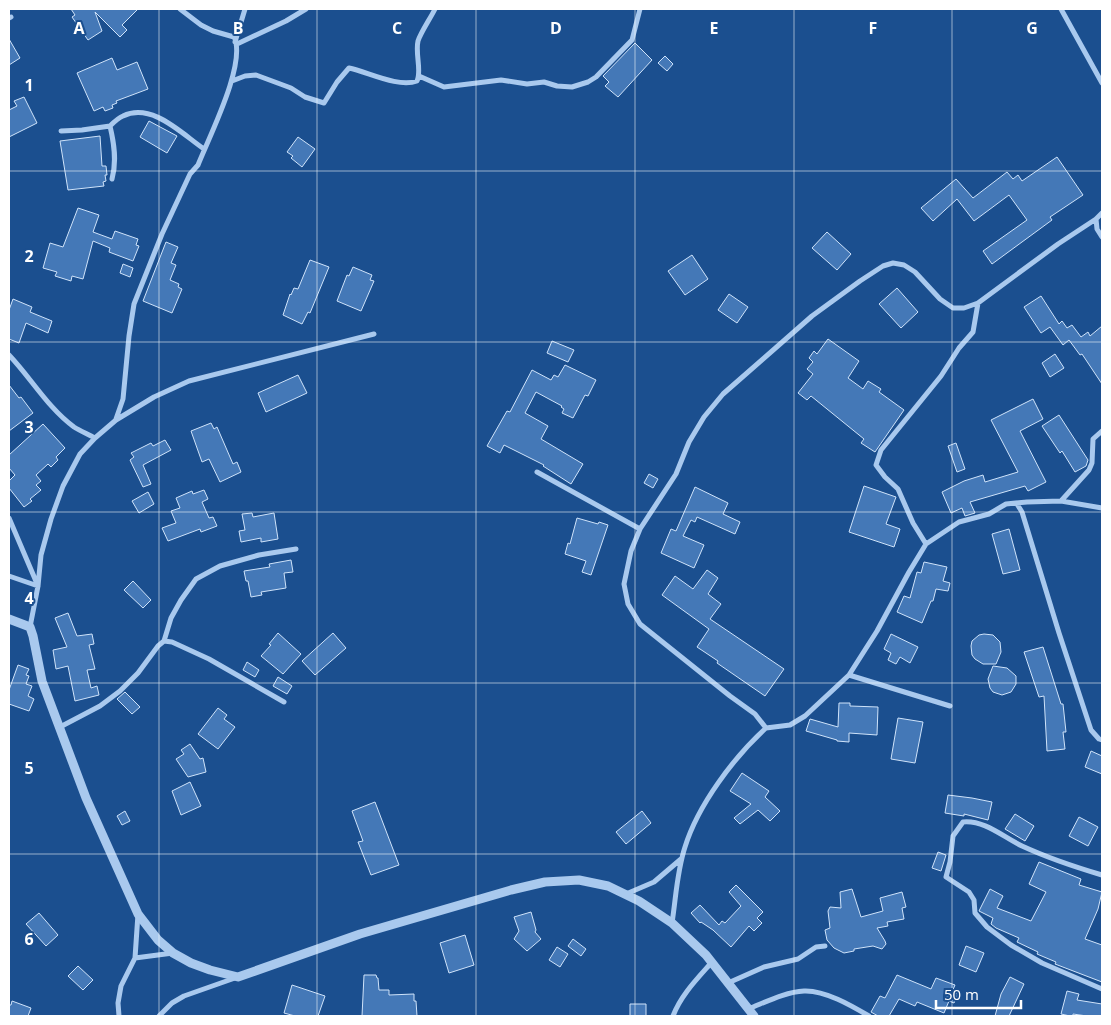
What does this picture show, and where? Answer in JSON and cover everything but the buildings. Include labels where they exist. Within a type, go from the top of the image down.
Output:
[{"type":"street","points":[[180,9],[201,25],[213,31],[234,37],[237,44],[238,53],[232,81],[224,105],[214,123]]},
{"type":"street","points":[[116,420],[123,399],[134,304],[162,234],[190,174],[198,165],[232,81],[236,57],[235,44],[245,9]]},
{"type":"street","points":[[237,44],[286,21],[306,9]]},
{"type":"street","points":[[232,81],[245,76],[256,75],[291,88],[305,97],[324,103],[337,82],[349,68],[400,83],[410,84],[417,81],[419,76],[416,53],[419,38],[435,9]]},
{"type":"street","points":[[419,76],[444,87],[501,80],[527,84],[544,82],[557,86],[572,87],[596,77],[632,40],[640,9]]},
{"type":"street","points":[[1061,9],[1102,83]]},
{"type":"street","points":[[61,131],[110,126],[122,116],[137,111],[154,116],[204,149]]},
{"type":"street","points":[[110,126],[114,151],[112,179]]},
{"type":"street","points":[[766,728],[755,714],[640,624],[628,604],[624,584],[631,551],[640,529],[676,474],[689,442],[704,417],[723,394],[812,316],[883,266],[893,264],[904,265],[915,272],[940,298],[953,308],[964,308],[978,303],[1102,213]]},
{"type":"street","points":[[1096,219],[1097,229],[1102,236]]},
{"type":"street","points":[[926,544],[913,522],[898,489],[876,465],[881,450],[941,376],[959,348],[973,332],[978,303]]},
{"type":"street","points":[[238,977],[197,966],[173,953],[158,940],[138,914],[86,798],[42,681],[34,636],[30,628],[38,586],[41,555],[50,520],[63,486],[80,454],[116,420],[154,397],[189,381],[374,334]]},
{"type":"street","points":[[9,354],[52,407],[74,426],[95,438]]},
{"type":"street","points":[[1061,501],[1089,470],[1092,463],[1093,439],[1102,431]]},
{"type":"street","points":[[536,472],[640,529]]},
{"type":"street","points":[[672,922],[682,859],[692,828],[711,795],[736,760],[766,728],[790,725],[805,716],[849,675],[877,631],[908,572],[926,544],[960,522],[989,514],[1006,504],[1061,501],[1102,508]]},
{"type":"street","points":[[1017,504],[1022,512],[1091,730],[1102,740]]},
{"type":"street","points":[[9,518],[38,586]]},
{"type":"street","points":[[60,727],[100,706],[120,692],[138,674],[158,646],[164,641],[171,618],[196,579],[220,566],[260,555],[296,549]]},
{"type":"street","points":[[9,576],[38,586]]},
{"type":"street","points":[[9,619],[30,628]]},
{"type":"street","points":[[164,641],[172,642],[209,659],[284,702]]},
{"type":"street","points":[[849,675],[950,706]]},
{"type":"street","points":[[1102,875],[1064,863],[1022,846],[992,829],[972,821],[963,822],[953,836],[946,877],[969,892],[974,900],[976,913],[987,927],[1011,945],[1042,963],[1102,989]]},
{"type":"street","points":[[625,894],[654,882],[682,859]]},
{"type":"street","points":[[159,1016],[172,1003],[184,996],[360,934],[511,890],[545,882],[579,880],[608,886],[672,922],[712,962],[751,1012],[787,994],[806,991],[844,1002],[870,1016]]},
{"type":"street","points":[[119,1016],[120,986],[134,958],[138,914]]},
{"type":"street","points":[[728,983],[764,967],[798,959],[816,947],[825,946]]},
{"type":"street","points":[[134,958],[173,953]]},
{"type":"street","points":[[673,1016],[677,1005],[690,987],[712,962]]}]
